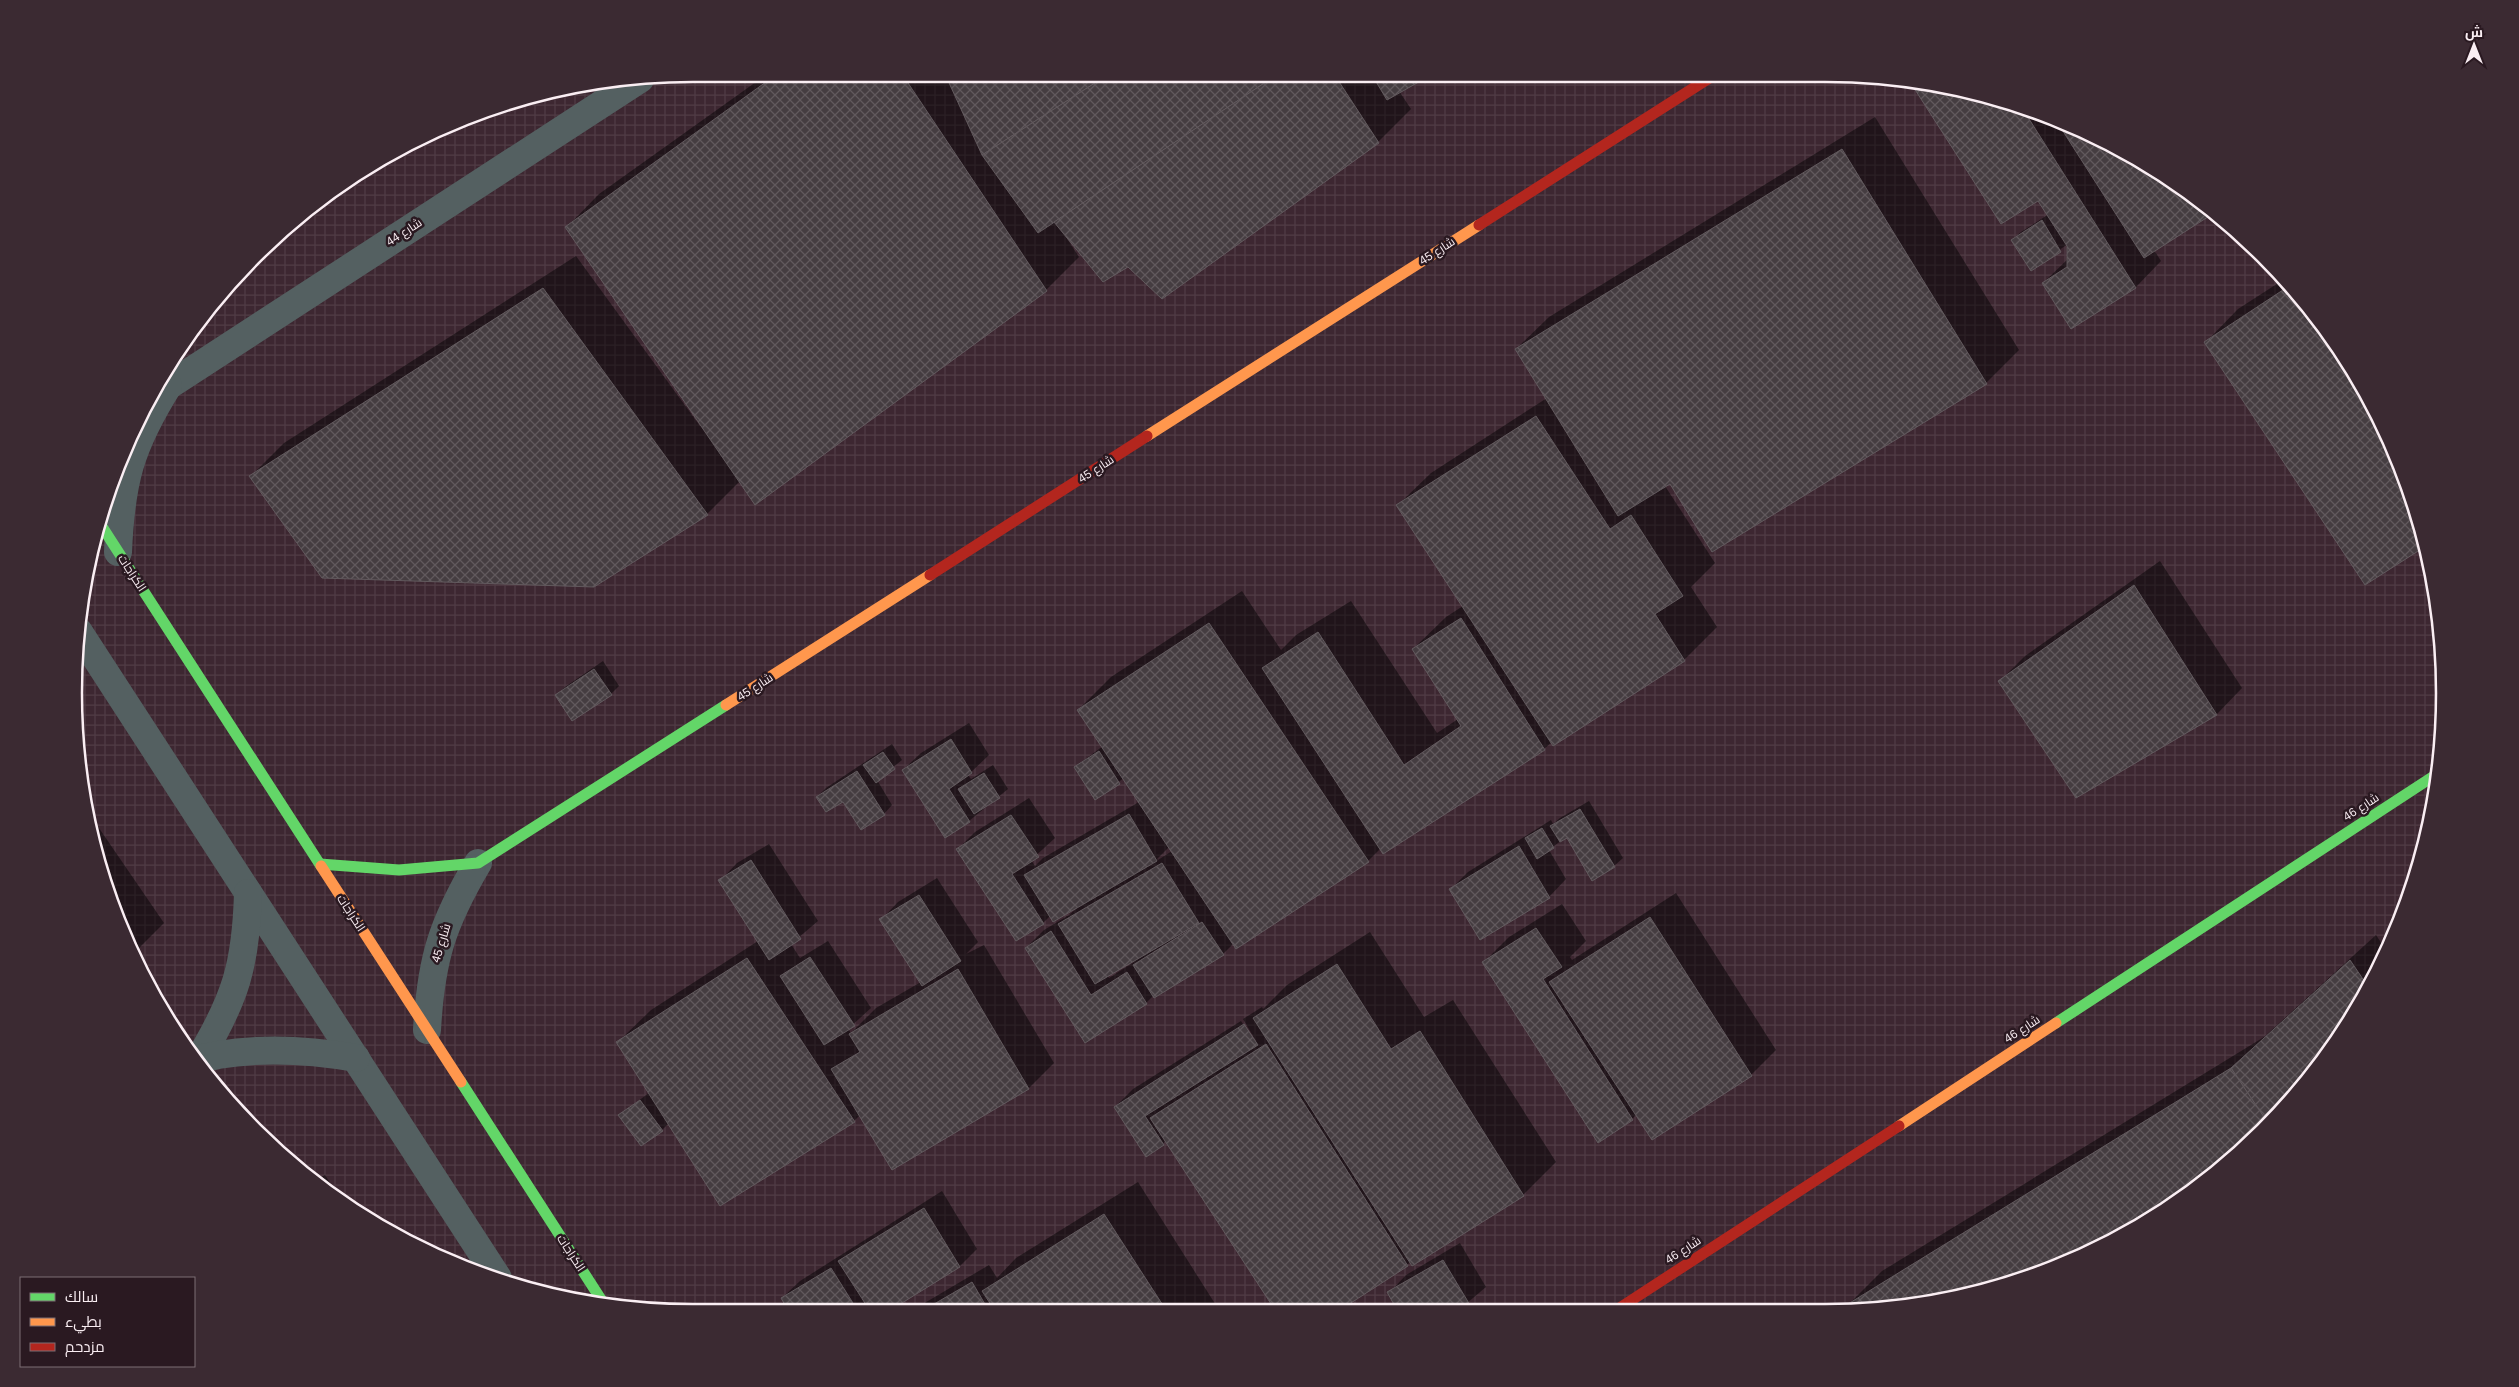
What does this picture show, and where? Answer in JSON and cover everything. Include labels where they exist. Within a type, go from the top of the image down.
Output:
[{"type":"street","name":"شارع 45","points":[[320,864],[359,870],[399,872],[439,870],[478,863],[1703,82]]},
{"type":"street","name":"شارع 44","points":[[166,385],[628,87]]},
{"type":"street","name":"شارع 44","points":[[118,552],[120,508],[128,465],[140,436]]},
{"type":"street","name":"الكراجات","points":[[104,531],[599,1297]]},
{"type":"street","points":[[85,643],[493,1271]]},
{"type":"street","name":"شارع 46","points":[[1626,1304],[2430,778]]},
{"type":"street","name":"شارع 45","points":[[427,1030],[430,986],[439,942],[455,901],[478,863]]},
{"type":"street","points":[[201,1055],[222,1021],[238,980],[247,937],[248,893]]},
{"type":"street","points":[[204,1059],[238,1052],[278,1050],[317,1052],[356,1058]]},
{"type":"shaded area","points":[[694,82],[1826,82],[1905,88],[1945,94],[1984,103],[2059,129],[2096,146],[2131,164],[2165,185],[2197,209],[2258,261],[2285,291],[2334,354],[2355,388],[2390,460],[2404,497],[2416,535],[2425,574],[2431,614],[2435,654],[2435,733],[2425,813],[2416,852],[2390,927],[2373,964],[2355,999],[2334,1033],[2285,1096],[2258,1126],[2228,1153],[2165,1202],[2131,1223],[2096,1241],[2022,1272],[1984,1284],[1945,1293],[1905,1299],[1826,1304],[654,1303],[574,1293],[535,1284],[460,1258],[423,1241],[388,1223],[354,1202],[291,1153],[261,1126],[234,1096],[185,1033],[164,999],[146,964],[129,927],[103,852],[94,813],[88,773],[82,694],[88,614],[94,574],[103,535],[115,497],[129,460],[164,388],[185,354],[209,322],[261,261],[291,234],[354,185],[388,164],[423,146],[460,129],[535,103],[574,94],[614,88]]},
{"type":"building","points":[[766,82],[907,82],[1047,291],[755,505],[565,227]]},
{"type":"building","points":[[949,82],[1096,82],[982,155]]},
{"type":"building","points":[[1096,82],[1266,82],[1038,233],[982,155]]},
{"type":"building","points":[[1266,82],[1339,82],[1379,143],[1162,299],[1128,267],[1103,282],[1054,222]]},
{"type":"building","points":[[1376,82],[1419,82],[1387,100]]},
{"type":"building","points":[[1915,89],[1984,103],[2028,117],[2136,288],[2071,329],[2042,283],[2067,267],[2067,246],[2038,201],[2001,224]]},
{"type":"building","points":[[2063,131],[2131,164],[2165,185],[2207,217],[2144,258]]},
{"type":"building","points":[[1842,149],[1987,384],[1712,552],[1670,484],[1618,516],[1515,349]]},
{"type":"building","points":[[2042,220],[2061,252],[2031,271],[2011,240]]},
{"type":"building","points":[[543,288],[708,515],[594,587],[322,578],[249,476]]},
{"type":"building","points":[[2284,290],[2334,354],[2355,388],[2390,460],[2404,497],[2419,550],[2365,585],[2204,342]]},
{"type":"building","points":[[1536,416],[1610,529],[1631,515],[1683,596],[1655,614],[1685,661],[1553,746],[1396,505]]},
{"type":"building","points":[[2134,585],[2217,715],[2076,798],[1998,681]]},
{"type":"building","points":[[1461,618],[1545,750],[1383,854],[1262,668],[1318,632],[1404,765],[1461,726],[1412,649]]},
{"type":"building","points":[[1209,623],[1369,862],[1236,949],[1077,710]]},
{"type":"building","points":[[594,669],[612,695],[572,721],[555,695]]},
{"type":"building","points":[[951,739],[972,773],[949,789],[970,822],[945,838],[902,770]]},
{"type":"building","points":[[1099,751],[1120,784],[1095,800],[1074,767]]},
{"type":"building","points":[[883,752],[895,769],[876,783],[863,765]]},
{"type":"building","points":[[857,771],[885,815],[861,830],[843,802],[826,812],[816,797]]},
{"type":"building","points":[[984,773],[1000,798],[974,814],[958,789]]},
{"type":"building","points":[[1580,809],[1615,867],[1592,881],[1567,838],[1560,842],[1550,826]]},
{"type":"building","points":[[1129,814],[1157,861],[1053,922],[1024,875]]},
{"type":"building","points":[[1011,815],[1039,857],[1012,874],[1044,924],[1016,941],[956,849]]},
{"type":"building","points":[[1542,828],[1554,848],[1537,859],[1525,838]]},
{"type":"building","points":[[1519,846],[1550,898],[1480,940],[1449,889]]},
{"type":"building","points":[[751,860],[801,939],[769,960],[718,880]]},
{"type":"building","points":[[1162,863],[1199,923],[1095,984],[1058,924]]},
{"type":"building","points":[[919,895],[961,961],[922,986],[879,919]]},
{"type":"building","points":[[1650,917],[1752,1076],[1652,1140],[1549,982]]},
{"type":"building","points":[[1202,922],[1224,955],[1154,998],[1133,965]]},
{"type":"building","points":[[1536,928],[1562,967],[1543,979],[1633,1120],[1598,1143],[1482,962]]},
{"type":"building","points":[[1051,931],[1091,995],[1127,972],[1147,1004],[1085,1043],[1025,948]]},
{"type":"building","points":[[810,957],[855,1026],[824,1045],[780,976]]},
{"type":"building","points":[[747,958],[855,1122],[720,1206],[616,1042]]},
{"type":"building","points":[[2350,960],[2364,981],[2355,999],[2334,1033],[2310,1065],[2265,1119],[2231,1068]]},
{"type":"building","points":[[1337,964],[1391,1049],[1420,1031],[1524,1196],[1412,1266],[1253,1018]]},
{"type":"building","points":[[958,969],[1029,1089],[892,1170],[831,1069],[860,1052],[849,1034]]},
{"type":"building","points":[[1244,1024],[1258,1045],[1145,1116],[1164,1145],[1146,1157],[1114,1107]]},
{"type":"building","points":[[1266,1044],[1408,1266],[1349,1304],[1271,1304],[1150,1118]]},
{"type":"building","points":[[2231,1068],[2265,1118],[2228,1153],[2165,1202],[2131,1223],[2059,1258],[1984,1284],[1945,1293],[1905,1299],[1849,1303]]},
{"type":"building","points":[[640,1100],[663,1131],[641,1146],[618,1115]]},
{"type":"building","points":[[924,1208],[960,1267],[900,1304],[866,1304],[838,1261]]},
{"type":"building","points":[[1104,1214],[1162,1304],[990,1304],[982,1291]]},
{"type":"building","points":[[1443,1260],[1469,1304],[1394,1304],[1387,1292]]},
{"type":"building","points":[[831,1268],[854,1304],[784,1304],[781,1298]]},
{"type":"building","points":[[972,1282],[985,1304],[934,1304]]},
{"type":"traffic: fast","points":[[104,530],[321,866]]},
{"type":"traffic: fast","points":[[320,864],[399,870],[478,863],[726,705]]},
{"type":"traffic: fast","points":[[2056,1023],[2430,778]]},
{"type":"traffic: fast","points":[[461,1082],[599,1297]]},
{"type":"traffic: slow","points":[[1147,436],[1479,225]]},
{"type":"traffic: slow","points":[[726,705],[930,575]]},
{"type":"traffic: slow","points":[[321,866],[461,1082]]},
{"type":"traffic: slow","points":[[1899,1126],[2056,1023]]},
{"type":"traffic: jam","points":[[1479,225],[1703,82]]},
{"type":"traffic: jam","points":[[930,575],[1147,436]]},
{"type":"traffic: jam","points":[[1626,1304],[1899,1126]]}]
